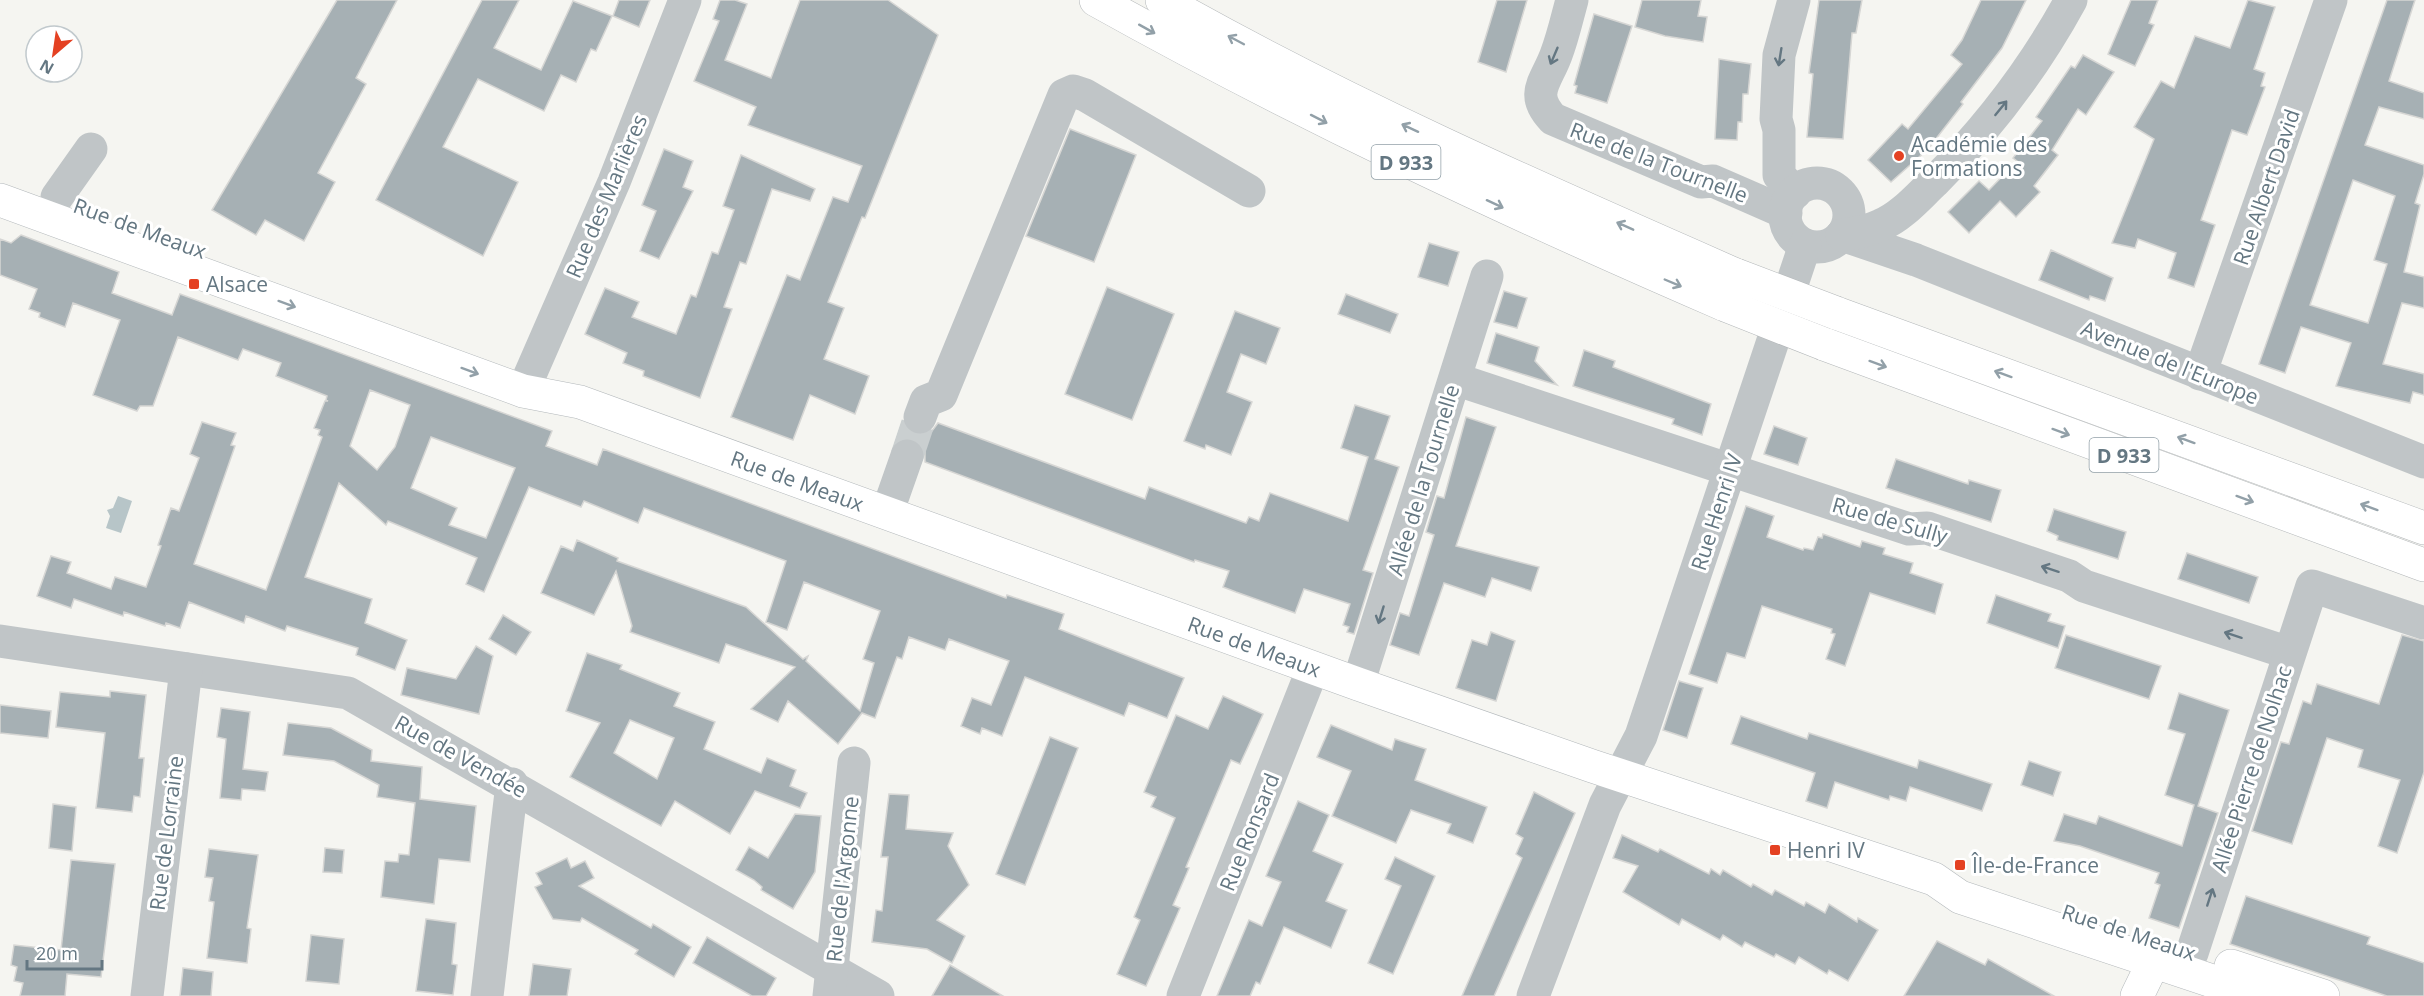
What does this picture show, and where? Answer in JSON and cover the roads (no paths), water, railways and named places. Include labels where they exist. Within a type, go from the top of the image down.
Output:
[{"type":"main road","name":"D 933","points":[[1096,0],[1239,79],[1386,153],[1533,222],[1731,290],[1836,313],[2424,528]]},
{"type":"main road","name":"D 933","points":[[1162,0],[1401,124],[1545,192],[1731,290],[1824,344],[2424,565]]},
{"type":"main road","name":"Rue de Meaux","points":[[0,176],[580,402],[1358,684],[1622,776],[1934,879],[1960,897],[2257,996]]},
{"type":"main road","points":[[0,194],[12,194],[32,201],[57,197],[61,211],[74,226]]},
{"type":"main road","name":"Rue de Meaux","points":[[0,200],[527,381]]},
{"type":"main road","name":"Rue de Meaux","points":[[1934,879],[1965,879],[2323,996]]},
{"type":"main road","points":[[2004,912],[2025,909],[2161,954],[2192,953]]},
{"type":"main road","points":[[2137,996],[2154,961],[2191,964],[2288,996]]},
{"type":"street","name":"Rue des Marlières","points":[[527,381],[614,182],[685,0]]},
{"type":"street","name":"Rue de la Tournelle","points":[[1572,0],[1555,58],[1546,71],[1540,92],[1542,108],[1553,119],[1701,182],[1713,181],[1790,203]]},
{"type":"street","points":[[1794,0],[1779,55],[1776,119],[1779,130],[1779,176],[1790,203],[1787,225],[1792,235],[1805,245],[1816,247],[1831,244],[1852,226],[1883,225],[1904,211],[1949,167],[2005,103],[2036,62],[2072,0]]},
{"type":"street","name":"Rue Albert David","points":[[2200,374],[2331,0]]},
{"type":"street","points":[[920,417],[926,402],[941,395],[1064,95],[1073,91],[1086,94],[1249,191]]},
{"type":"street","points":[[57,197],[91,149]]},
{"type":"street","points":[[1790,203],[1809,184],[1828,185],[1839,192],[1852,226]]},
{"type":"street","points":[[1904,211],[1902,231],[1908,257]]},
{"type":"street","name":"Avenue de l'Europe","points":[[1852,226],[1908,257],[2424,462]]},
{"type":"street","name":"Rue Henri IV","points":[[1533,996],[1605,805],[1641,736],[1805,245]]},
{"type":"street","name":"Allée de la Tournelle","points":[[1358,684],[1486,276]]},
{"type":"street","name":"Rue de Sully","points":[[1455,379],[1909,529],[1927,528],[2069,576],[2084,586],[2289,653]]},
{"type":"street","points":[[887,513],[907,456]]},
{"type":"street","name":"Allée Pierre de Nolhac","points":[[2192,953],[2312,586],[2424,623]]},
{"type":"street","name":"Rue de Vendée","points":[[0,640],[348,693],[512,784],[830,983],[878,996]]},
{"type":"street","name":"Rue Ronsard","points":[[1183,996],[1313,668]]},
{"type":"street","name":"Rue de Lorraine","points":[[147,996],[186,669]]},
{"type":"street","name":"Rue de l'Argonne","points":[[830,983],[854,763]]},
{"type":"street","points":[[488,996],[512,784]]},
{"type":"tunnel","points":[[907,456],[920,417]]},
{"type":"place","name":"Académie des Formations","points":[[1899,156]]},
{"type":"place","name":"Alsace","points":[[194,284]]},
{"type":"place","name":"Henri IV","points":[[1775,850]]},
{"type":"place","name":"Île-de-France","points":[[1960,865]]}]
